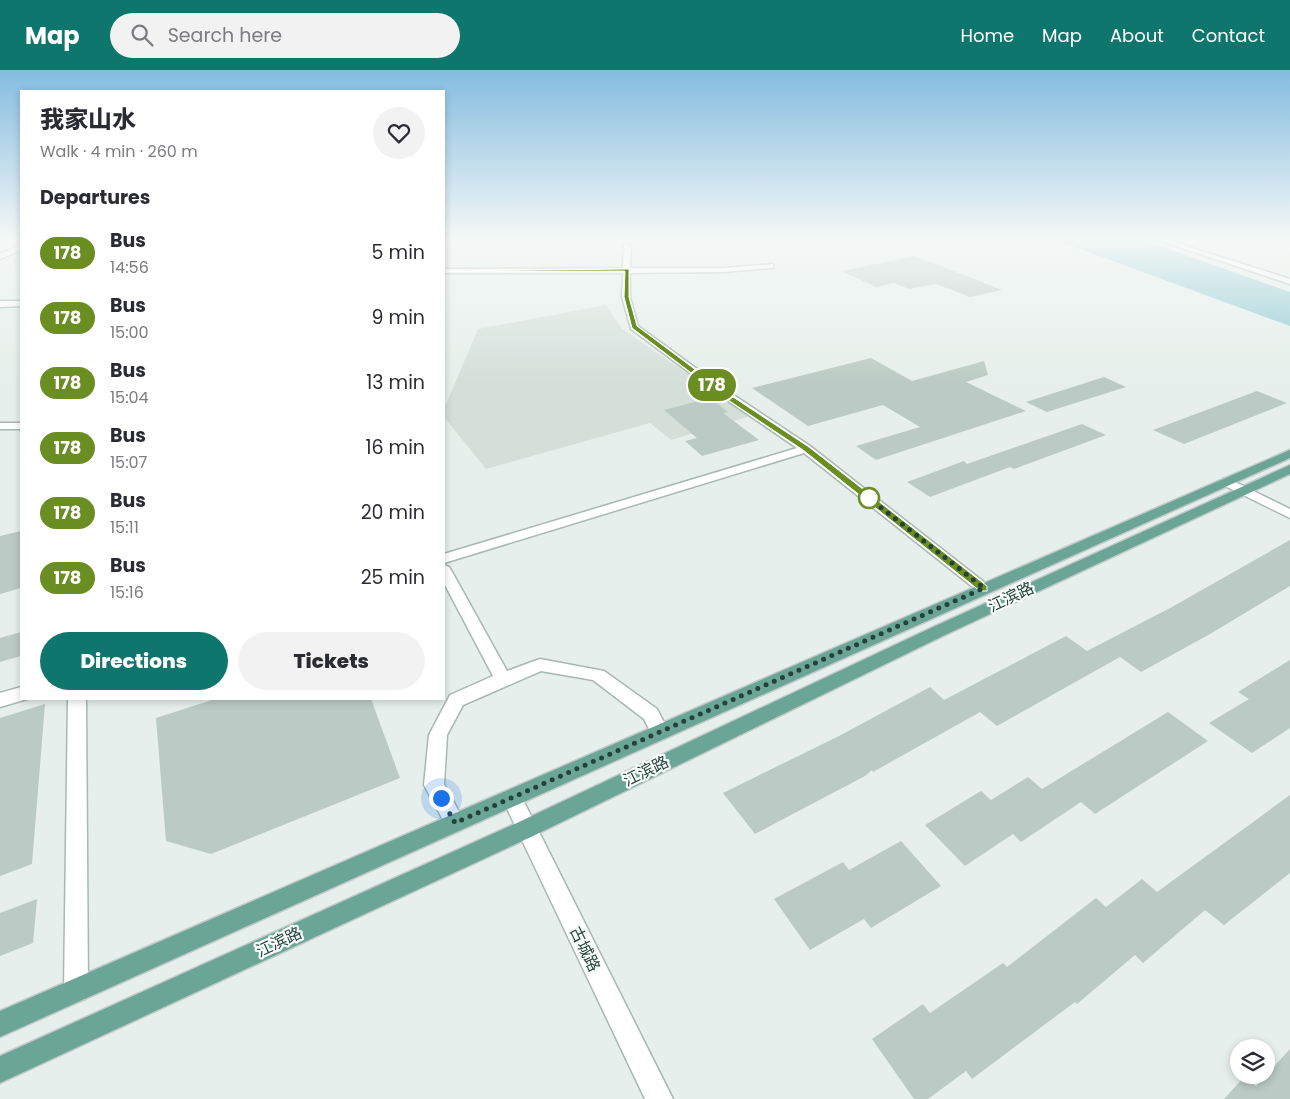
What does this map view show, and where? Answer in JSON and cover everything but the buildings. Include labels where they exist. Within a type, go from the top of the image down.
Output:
[{"type":"main road","name":"江滨路","points":[[0,1070],[526,829],[1235,486],[1290,454]]},
{"type":"main road","name":"江滨路","points":[[0,1024],[984,588],[1235,486],[1290,469]]},
{"type":"street","points":[[626,287],[626,297],[634,327],[722,392],[806,449],[984,588]]},
{"type":"street","points":[[0,304],[20,304]]},
{"type":"street","points":[[0,426],[20,426]]},
{"type":"street","points":[[445,559],[806,449]]},
{"type":"street","points":[[1235,486],[1290,514]]},
{"type":"street","points":[[445,572],[503,679]]},
{"type":"street","points":[[455,823],[434,785],[438,735],[456,700],[503,679],[540,665],[598,675],[651,714],[660,732]]},
{"type":"street","points":[[0,700],[20,694]]},
{"type":"street","points":[[76,990],[77,700]]},
{"type":"street","name":"古城路","points":[[512,798],[659,1099]]},
{"type":"shaded area","points":[[606,305],[622,329],[750,416],[671,440],[650,423],[486,469],[445,418],[445,407],[478,329]]},
{"type":"water","points":[[1184,287],[1276,287],[1290,292],[1290,326]]},
{"type":"bus line","name":"178","points":[[626,287],[626,297],[634,327],[722,392],[806,449],[984,588]]},
{"type":"route","points":[[441,798],[455,823],[984,588],[865,495],[869,498]]}]
